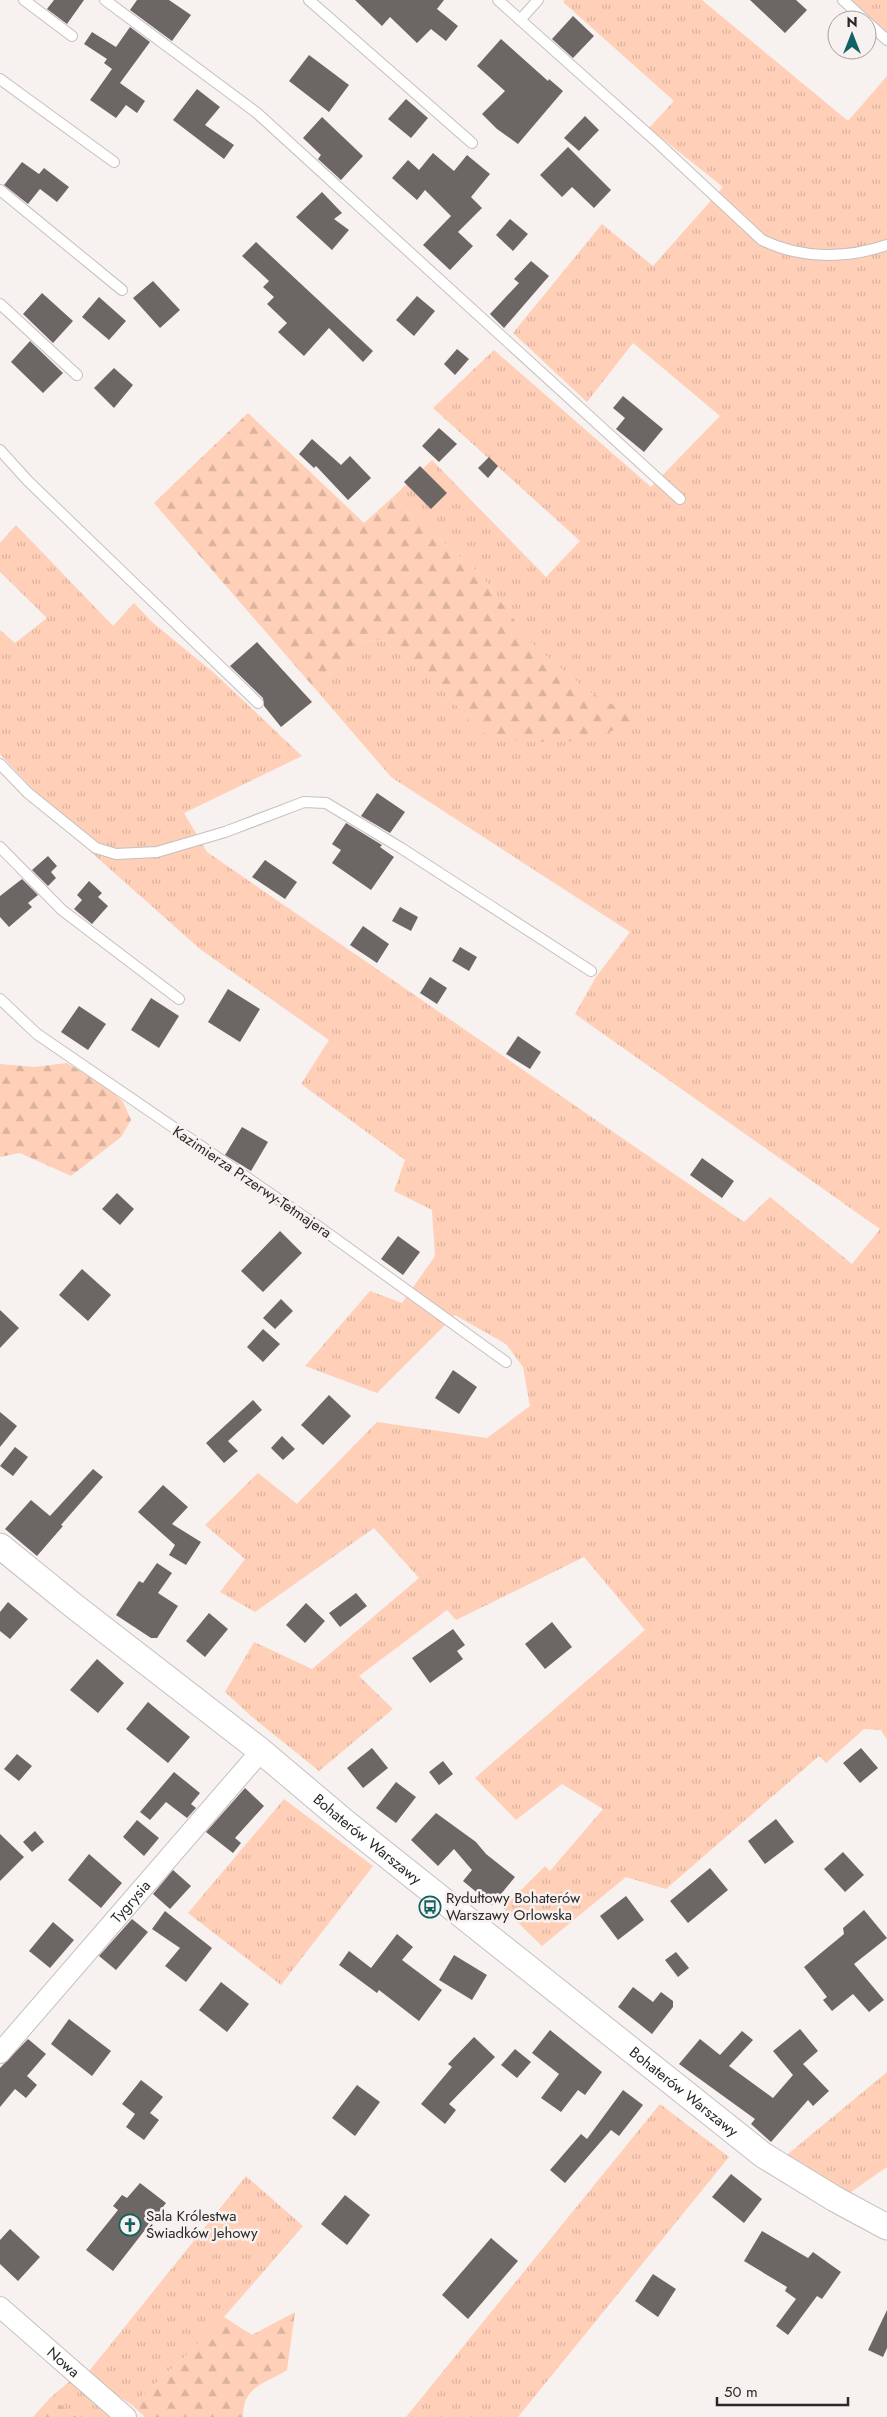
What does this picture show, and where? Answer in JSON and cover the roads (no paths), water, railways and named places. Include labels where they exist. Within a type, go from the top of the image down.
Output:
[{"type":"street","name":"Bohaterów Warszawy","points":[[0,1546],[261,1751],[345,1822],[764,2155],[835,2200],[887,2227]]},
{"type":"street","name":"Tygrysia","points":[[0,2053],[261,1751]]},
{"type":"street","name":"Nowa","points":[[0,2307],[126,2417]]},
{"type":"lane","points":[[24,0],[72,36]]},
{"type":"lane","points":[[105,0],[257,113],[680,499]]},
{"type":"lane","points":[[309,0],[472,143]]},
{"type":"lane","points":[[498,0],[658,143],[762,240],[775,246],[813,255],[836,256],[887,245]]},
{"type":"lane","points":[[520,20],[538,0]]},
{"type":"lane","points":[[843,0],[854,10]]},
{"type":"lane","points":[[877,31],[887,40]]},
{"type":"lane","points":[[0,79],[114,162]]},
{"type":"lane","points":[[0,190],[122,290]]},
{"type":"lane","points":[[0,304],[77,375]]},
{"type":"lane","points":[[0,450],[28,481],[258,703]]},
{"type":"lane","points":[[0,764],[28,793],[96,848],[116,854],[156,852],[225,832],[304,802],[326,803],[402,848],[591,971]]},
{"type":"lane","points":[[0,847],[62,910],[179,999]]},
{"type":"lane","name":"Kazimierza Przerwy-Tetmajera","points":[[0,999],[38,1034],[322,1229],[506,1362]]},
{"type":"place","name":"Rydułtowy Bohaterów Warszawy Orlowska","points":[[430,1907]]},
{"type":"place","name":"Sala Królestwa Świadków Jehowy","points":[[130,2225]]}]
